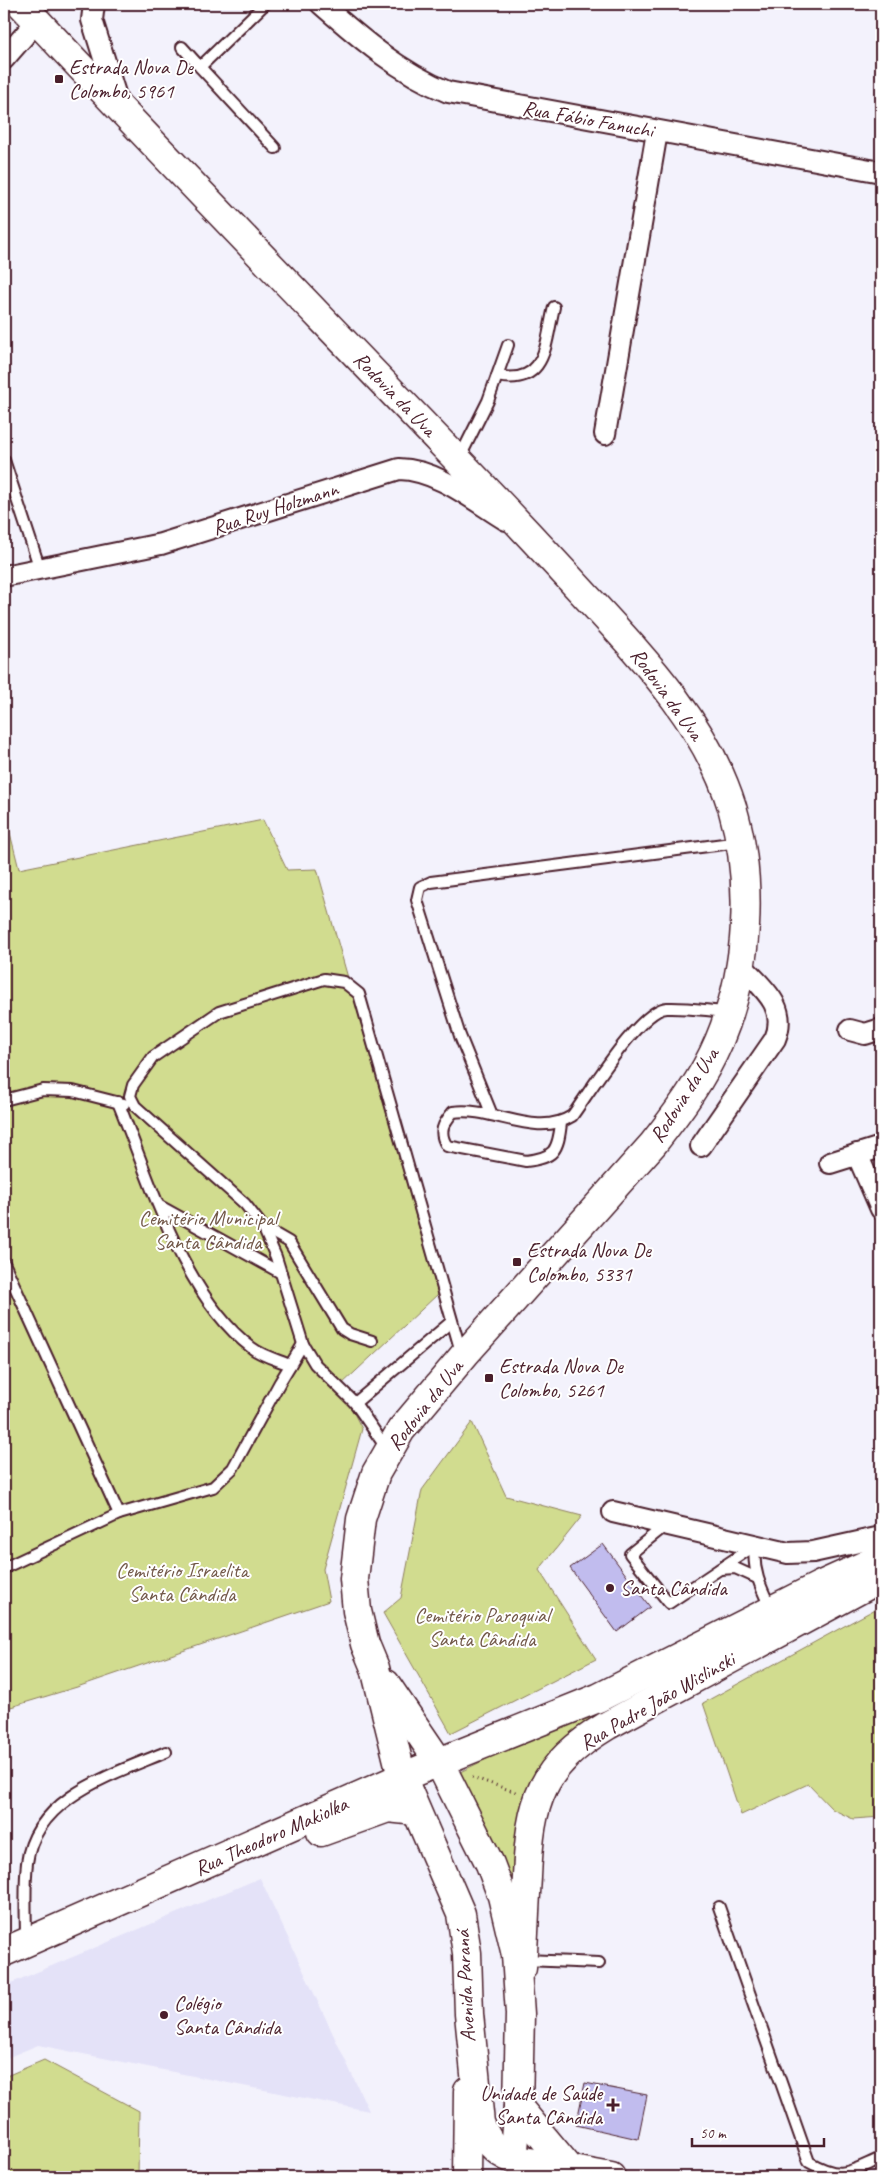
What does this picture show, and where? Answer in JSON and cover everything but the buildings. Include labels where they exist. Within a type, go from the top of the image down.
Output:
[{"type":"main road","name":"Rodovia da Uva","points":[[29,12],[458,460],[636,650],[682,708],[703,742],[720,775],[732,806],[740,842],[745,890],[740,964],[730,1012],[718,1043],[702,1073],[674,1118],[624,1178],[422,1404],[388,1450],[367,1496],[361,1519],[354,1579],[357,1611],[365,1644],[375,1668],[402,1777]]},
{"type":"main road","name":"Rua Padre João Wislinski","points":[[439,1762],[605,1695],[835,1578],[881,1558]]},
{"type":"main road","name":"Rua Padre João Wislinski","points":[[520,2014],[528,1842],[537,1800],[551,1774],[575,1748],[608,1726],[881,1578]]},
{"type":"main road","points":[[692,1680],[727,1654],[757,1637],[768,1625],[771,1610]]},
{"type":"main road","name":"Rodovia da Uva","points":[[375,1668],[439,1762]]},
{"type":"main road","points":[[439,1762],[487,1857],[502,1896],[516,1955],[520,2014],[518,2115],[513,2168]]},
{"type":"main road","name":"Rua Theodoro Makiolka","points":[[15,1948],[439,1762]]},
{"type":"main road","name":"Avenida Paraná","points":[[402,1777],[461,1914],[467,1953],[469,2014],[467,2177]]},
{"type":"main road","name":"Rua Theodoro Makiolka","points":[[103,1910],[378,1811],[398,1808],[416,1811]]},
{"type":"main road","points":[[469,2014],[480,2124],[489,2143],[513,2168],[569,2168],[611,2177]]},
{"type":"main road","points":[[489,2143],[495,2147],[506,2146],[514,2137],[518,2115]]},
{"type":"main road","points":[[518,2115],[569,2168]]},
{"type":"street","points":[[94,4],[92,20],[120,108]]},
{"type":"street","name":"Rua Fábio Fanuchi","points":[[321,4],[376,51],[402,70],[448,92],[881,172]]},
{"type":"street","points":[[4,59],[29,12]]},
{"type":"street","points":[[604,434],[657,132]]},
{"type":"street","name":"Rua Ruy Holzmann","points":[[4,576],[161,544],[398,469],[412,469],[428,474],[530,536]]},
{"type":"street","points":[[701,1146],[775,1039],[780,1027],[780,1015],[775,1005],[740,964]]},
{"type":"street","points":[[850,1030],[866,1034],[881,1029]]},
{"type":"street","points":[[830,1163],[881,1147]]},
{"type":"street","points":[[857,1154],[881,1209]]},
{"type":"street","points":[[613,1512],[788,1553],[801,1553],[881,1537]]},
{"type":"lane","points":[[200,66],[265,4]]},
{"type":"lane","points":[[182,47],[275,148]]},
{"type":"lane","points":[[497,376],[518,379],[526,377],[534,370],[541,360],[554,307]]},
{"type":"lane","points":[[458,460],[488,401],[508,345]]},
{"type":"lane","points":[[4,460],[40,569]]},
{"type":"lane","points":[[492,1115],[460,1036],[417,900],[420,888],[431,882],[740,842]]},
{"type":"lane","points":[[388,1450],[355,1403],[315,1364],[303,1344],[281,1273],[263,1227],[244,1204],[135,1106],[130,1096],[132,1085],[153,1057],[218,1012],[324,979],[344,982],[359,994],[451,1322],[463,1357]]},
{"type":"lane","points":[[561,1123],[559,1144],[553,1152],[538,1160],[526,1162],[447,1146],[442,1138],[442,1125],[453,1112],[467,1110],[542,1125],[561,1123],[572,1116],[636,1027],[652,1013],[666,1008],[730,1012]]},
{"type":"lane","points":[[4,1100],[43,1090],[73,1091],[135,1106]]},
{"type":"lane","points":[[118,1102],[180,1254],[205,1294],[229,1326],[253,1349],[290,1365]]},
{"type":"lane","points":[[160,1206],[281,1273]]},
{"type":"lane","points":[[263,1227],[289,1242],[342,1329],[350,1334],[372,1341]]},
{"type":"lane","points":[[4,1263],[119,1514]]},
{"type":"lane","points":[[355,1403],[451,1322]]},
{"type":"lane","points":[[4,1568],[119,1514],[212,1487],[233,1468],[303,1344]]},
{"type":"lane","points":[[666,1525],[630,1554],[669,1603],[755,1546]]},
{"type":"lane","points":[[755,1546],[754,1558],[757,1578],[771,1610]]},
{"type":"lane","points":[[720,1568],[735,1568],[757,1578]]},
{"type":"lane","points":[[15,1948],[27,1863],[32,1844],[43,1824],[66,1801],[86,1787],[166,1752]]},
{"type":"lane","points":[[719,1907],[809,2162],[824,2172],[840,2175],[881,2158]]},
{"type":"lane","points":[[523,1960],[599,1963]]},
{"type":"path","points":[[468,1776],[537,1800]]},
{"type":"shaded area","name":"Colégio Santa Cândida","points":[[260,1878],[369,2111],[38,2045],[4,2059],[4,1986]]},
{"type":"green space","name":"Cemitério Municipal Santa Cândida","points":[[4,809],[19,869],[263,820],[287,870],[317,869],[438,1294],[340,1386],[362,1429],[323,1569],[329,1601],[77,1687],[4,1709]]},
{"type":"green space","name":"Cemitério Paroquial Santa Cândida","points":[[472,1422],[506,1496],[582,1516],[539,1570],[596,1659],[451,1733],[383,1613],[401,1598],[422,1490]]},
{"type":"green space","points":[[881,1606],[881,1817],[853,1819],[832,1809],[808,1784],[741,1815],[703,1703]]},
{"type":"green space","points":[[756,1628],[561,1749],[518,1902],[460,1772]]},
{"type":"green space","points":[[44,2060],[139,2111],[138,2177],[4,2177],[4,2077]]},
{"type":"place","name":"Estrada Nova De Colombo, 5961","points":[[59,79]]},
{"type":"place","name":"Estrada Nova De Colombo, 5331","points":[[517,1262]]},
{"type":"place","name":"Estrada Nova De Colombo, 5261","points":[[489,1378]]},
{"type":"place","name":"Santa Cândida","points":[[610,1588]]},
{"type":"place","name":"Colégio Santa Cândida","points":[[164,2015]]},
{"type":"place","name":"Unidade de Saúde Santa Cândida","points":[[613,2105]]},
{"type":"park label","name":"Cemitério Israelita Santa Cândida","points":[[182,1582]]}]
